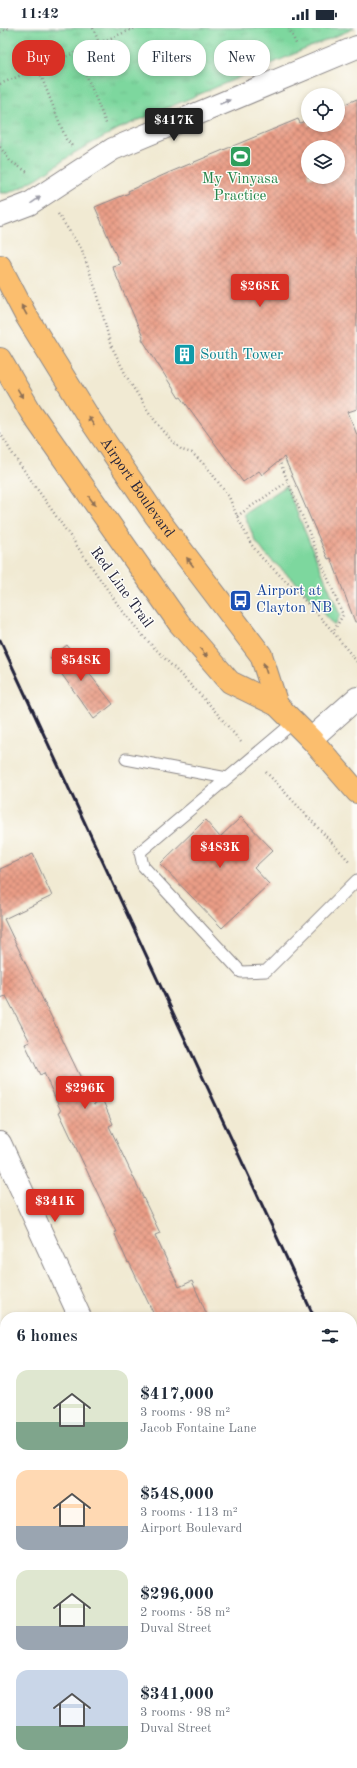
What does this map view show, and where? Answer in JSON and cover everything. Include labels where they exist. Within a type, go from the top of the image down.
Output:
[{"type":"main road","name":"Airport Boulevard","points":[[0,266],[25,314],[91,421],[155,515],[261,655],[277,705]]},
{"type":"main road","name":"Airport Boulevard","points":[[0,359],[31,412],[179,623],[230,682],[277,705],[311,739],[357,792]]},
{"type":"street","points":[[0,215],[29,204],[113,149],[357,47]]},
{"type":"street","points":[[311,739],[357,698]]},
{"type":"street","points":[[0,1143],[78,1312]]},
{"type":"lane","points":[[294,722],[140,852],[143,866],[241,972],[266,971],[357,880]]},
{"type":"lane","points":[[126,759],[227,778]]},
{"type":"path","points":[[0,32],[9,28]]},
{"type":"path","points":[[93,28],[98,40]]},
{"type":"path","points":[[106,40],[135,28]]},
{"type":"path","points":[[289,28],[297,47]]},
{"type":"path","points":[[0,84],[19,76]]},
{"type":"path","points":[[41,76],[66,139],[73,147]]},
{"type":"path","points":[[86,76],[107,128]]},
{"type":"path","points":[[0,147],[10,162],[32,175]]},
{"type":"path","points":[[57,213],[82,250],[98,296],[110,343],[129,381],[152,417],[182,450],[192,453],[207,466],[229,497],[236,516],[251,544],[261,557],[292,587],[333,632],[357,662]]},
{"type":"path","name":"Red Line Trail","points":[[0,432],[12,453],[121,609],[143,636],[209,704],[241,742]]},
{"type":"path","points":[[278,460],[343,616],[333,632]]},
{"type":"path","points":[[236,516],[287,482]]},
{"type":"path","points":[[260,766],[349,862]]},
{"type":"green space","points":[[0,28],[355,28],[270,64],[270,40],[214,40],[214,76],[242,76],[118,129],[74,153],[20,188],[8,193],[0,193]]},
{"type":"green space","points":[[286,486],[340,615],[334,626],[300,586],[266,555],[255,540],[244,514]]},
{"type":"building","points":[[357,99],[357,409],[348,412],[357,435],[357,622],[355,622],[331,558],[328,559],[284,457],[262,475],[259,471],[243,482],[181,397],[179,398],[142,339],[143,337],[112,266],[120,264],[95,207],[129,193],[128,191],[168,173],[298,119],[301,132],[345,132],[345,104]]},
{"type":"building","points":[[67,645],[113,704],[94,719],[50,658]]},
{"type":"building","points":[[241,817],[273,850],[254,868],[269,884],[222,928],[160,864],[205,820],[220,837]]},
{"type":"building","points":[[33,854],[52,896],[4,919],[94,1105],[103,1101],[113,1124],[109,1126],[160,1233],[155,1235],[179,1287],[192,1281],[206,1312],[153,1312],[129,1262],[128,1263],[114,1232],[116,1232],[59,1112],[61,1111],[44,1073],[40,1075],[25,1044],[30,1042],[6,996],[0,998],[0,869]]},
{"type":"railway","points":[[0,640],[312,1312]]},
{"type":"place","name":"My Vinyasa Practice","points":[[240,156]]},
{"type":"place","name":"South Tower","points":[[184,355]]},
{"type":"place","name":"Airport at Clayton NB","points":[[241,600]]}]
